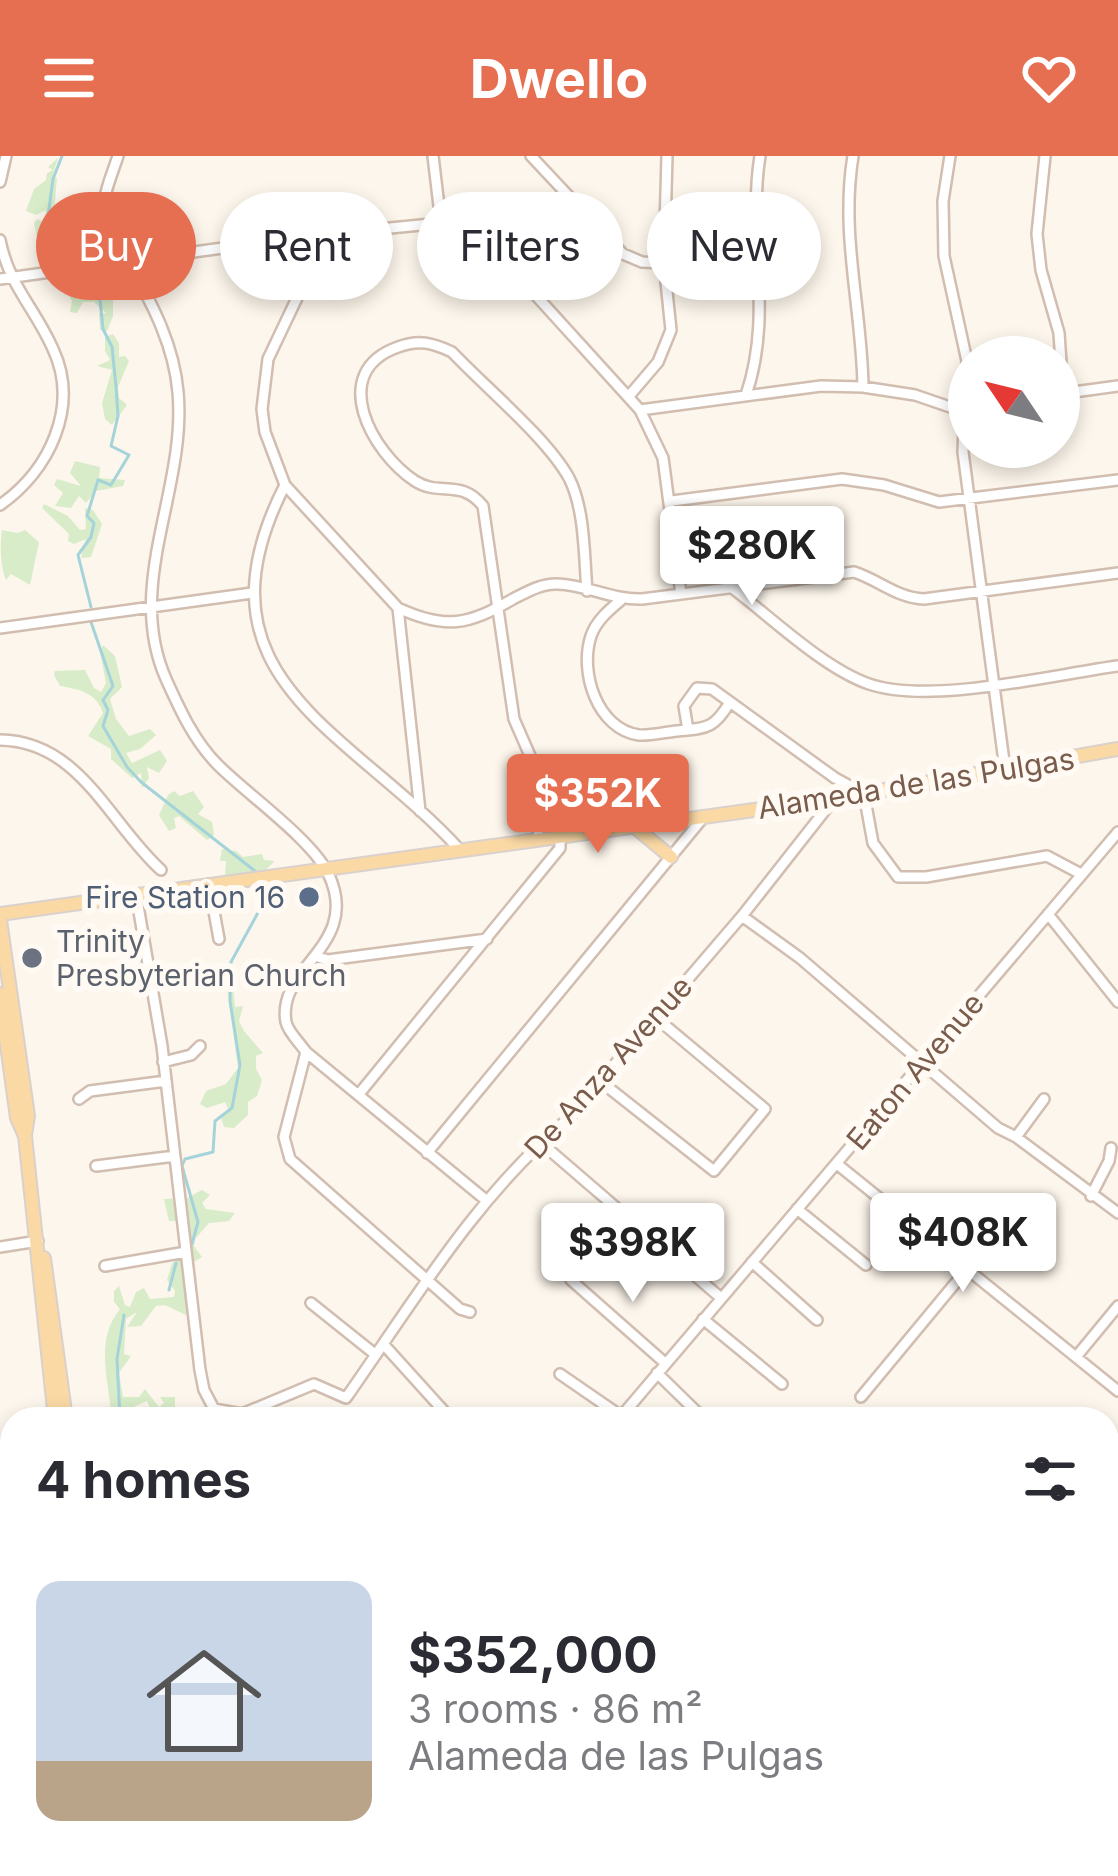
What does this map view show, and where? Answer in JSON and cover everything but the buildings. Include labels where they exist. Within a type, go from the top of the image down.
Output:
[{"type":"main road","name":"Alameda de las Pulgas","points":[[0,917],[136,894],[830,800],[1118,749]]},
{"type":"main road","points":[[635,826],[671,857]]},
{"type":"main road","points":[[0,917],[4,1003],[38,1241],[54,1407]]},
{"type":"main road","points":[[38,1241],[43,1245],[64,1407]]},
{"type":"street","points":[[0,182],[6,156]]},
{"type":"street","points":[[109,192],[118,156]]},
{"type":"street","points":[[433,156],[437,192]]},
{"type":"street","points":[[531,156],[623,254],[647,262]]},
{"type":"street","points":[[666,192],[667,156]]},
{"type":"street","points":[[746,395],[758,360],[760,330],[756,206],[760,156]]},
{"type":"street","points":[[853,156],[849,261],[863,387]]},
{"type":"street","points":[[950,156],[943,244],[960,336]]},
{"type":"street","points":[[1045,156],[1037,233],[1040,270],[1059,336]]},
{"type":"street","points":[[0,240],[5,278],[56,354],[62,395],[58,428],[44,462],[0,505]]},
{"type":"street","points":[[5,278],[36,274]]},
{"type":"street","points":[[150,300],[178,388],[176,457],[150,606],[163,673],[215,762],[326,869],[331,880],[334,919],[318,957],[299,974],[287,996],[286,1025],[306,1052],[487,1201]]},
{"type":"street","points":[[295,300],[277,334],[263,384],[265,432],[285,485],[398,608],[426,621],[464,623],[529,591],[557,584],[620,600],[854,572],[906,599],[1118,573]]},
{"type":"street","points":[[540,300],[640,410],[663,458],[681,594]]},
{"type":"street","points":[[629,396],[658,362],[670,330],[667,300]]},
{"type":"street","points":[[539,839],[531,758],[514,719],[483,506],[467,491],[428,487],[414,480],[366,427],[360,407],[372,365],[391,349],[415,341],[452,352],[547,450],[570,480],[580,520],[587,591]]},
{"type":"street","points":[[640,410],[821,386],[915,395],[948,406]]},
{"type":"street","points":[[1080,391],[1118,386]]},
{"type":"street","points":[[965,468],[1005,769]]},
{"type":"street","points":[[672,501],[842,479],[884,485],[925,500],[1118,480]]},
{"type":"street","points":[[285,485],[264,536],[252,593],[260,642],[286,690],[460,850]]},
{"type":"street","points":[[732,588],[837,666],[866,683],[908,694],[1118,666]]},
{"type":"street","points":[[0,628],[252,593]]},
{"type":"street","points":[[620,600],[602,616],[590,638],[596,704],[609,721],[637,735],[688,730],[714,725],[730,702]]},
{"type":"street","points":[[398,608],[420,811]]},
{"type":"street","points":[[688,730],[685,706],[697,688],[705,686],[863,794],[873,843],[898,878],[1047,856],[1081,874]]},
{"type":"street","points":[[0,740],[43,748],[73,766],[139,850],[161,870]]},
{"type":"street","name":"De Anza Avenue","points":[[259,1407],[314,1384],[346,1398],[487,1201],[540,1142],[568,1119],[742,916],[830,800],[835,778]]},
{"type":"street","points":[[427,1153],[702,818]]},
{"type":"street","name":"Eaton Avenue","points":[[628,1407],[1118,832]]},
{"type":"street","points":[[359,1094],[560,848],[560,837]]},
{"type":"street","points":[[209,884],[219,939]]},
{"type":"street","points":[[136,894],[164,1061],[209,1407]]},
{"type":"street","points":[[1048,914],[1118,1002]]},
{"type":"street","points":[[742,916],[800,958],[998,1128],[1118,1213]]},
{"type":"street","points":[[318,957],[328,960],[488,939]]},
{"type":"street","points":[[1106,988],[1118,978]]},
{"type":"street","points":[[600,1081],[714,1171],[765,1109],[655,1017]]},
{"type":"street","points":[[164,1061],[200,1046]]},
{"type":"street","points":[[306,1052],[284,1137],[290,1159],[460,1310],[470,1312]]},
{"type":"street","points":[[80,1099],[90,1090],[166,1081]]},
{"type":"street","points":[[1016,1137],[1045,1099]]},
{"type":"street","points":[[540,1142],[722,1298]]},
{"type":"street","points":[[1091,1196],[1111,1148]]},
{"type":"street","points":[[96,1166],[175,1156]]},
{"type":"street","points":[[837,1164],[1118,1391]]},
{"type":"street","points":[[797,1209],[866,1265]]},
{"type":"street","points":[[0,1247],[38,1241]]},
{"type":"street","points":[[105,1266],[186,1252]]},
{"type":"street","points":[[752,1262],[818,1319]]},
{"type":"street","points":[[861,1397],[968,1270]]},
{"type":"street","points":[[571,1280],[665,1364]]},
{"type":"street","points":[[311,1304],[376,1355]]},
{"type":"street","points":[[1076,1357],[1118,1306]]},
{"type":"street","points":[[703,1319],[782,1384]]},
{"type":"street","points":[[385,1346],[440,1407]]},
{"type":"street","points":[[657,1373],[692,1407]]},
{"type":"street","points":[[560,1374],[606,1407]]},
{"type":"green space","points":[[58,158],[52,177],[57,178],[56,192],[36,192],[36,215],[26,211],[34,189],[53,170],[48,167]]},
{"type":"green space","points":[[113,300],[107,331],[100,330],[99,314],[106,313],[94,302],[83,302],[77,313],[70,312],[72,301]]},
{"type":"green space","points":[[113,334],[119,357],[129,361],[118,387],[119,398],[127,405],[112,425],[105,419],[102,403],[112,370],[97,366],[110,360],[105,337]]},
{"type":"green space","points":[[75,461],[100,467],[99,478],[125,480],[123,486],[96,491],[86,503],[79,496],[71,508],[55,506],[63,493],[54,485],[57,479],[81,486],[70,473]]},
{"type":"green space","points":[[44,504],[68,516],[80,530],[86,529],[85,508],[93,510],[102,524],[91,557],[81,558],[86,539],[74,544],[68,541],[69,534],[42,508]]},
{"type":"green space","points":[[2,530],[25,530],[39,542],[30,585],[11,574],[6,580]]},
{"type":"green space","points":[[103,645],[115,656],[122,687],[110,699],[116,719],[129,736],[150,729],[156,735],[140,749],[126,753],[132,763],[160,750],[167,761],[159,773],[147,767],[149,778],[142,788],[141,773],[132,778],[111,759],[111,749],[88,736],[103,713],[96,701],[60,686],[54,675],[55,671],[85,670],[101,692],[106,683]]},
{"type":"green space","points":[[174,791],[180,796],[193,791],[204,807],[198,814],[212,822],[214,835],[207,840],[179,816],[174,818],[176,828],[169,831],[159,815]]},
{"type":"green space","points":[[222,849],[243,857],[262,854],[264,860],[275,861],[261,874],[229,879],[226,861],[220,861]]},
{"type":"green space","points":[[227,987],[233,988],[235,1007],[243,1006],[239,1021],[244,1031],[263,1053],[256,1056],[262,1080],[257,1096],[248,1102],[248,1115],[234,1128],[224,1127],[221,1118],[229,1110],[225,1102],[207,1108],[200,1104],[206,1091],[226,1084],[238,1068]]},
{"type":"green space","points":[[202,1190],[210,1195],[202,1203],[206,1209],[235,1213],[229,1221],[209,1223],[195,1239],[202,1257],[194,1262],[196,1287],[185,1294],[190,1302],[186,1315],[165,1305],[156,1306],[141,1326],[127,1327],[137,1312],[126,1319],[124,1354],[131,1356],[119,1373],[123,1397],[139,1397],[145,1389],[159,1407],[150,1407],[147,1401],[134,1407],[110,1407],[105,1346],[120,1309],[114,1291],[119,1286],[130,1307],[136,1292],[144,1288],[150,1299],[174,1297],[167,1280],[172,1263],[184,1256],[178,1240],[181,1221],[169,1221],[164,1199],[187,1198]]},
{"type":"green space","points":[[160,1397],[175,1397],[175,1407],[159,1407],[164,1403]]},
{"type":"waterway","points":[[51,192],[62,156]]},
{"type":"waterway","points":[[91,607],[78,555],[91,537],[94,523],[87,516],[98,480],[111,485],[129,455],[111,446],[118,416],[116,386],[100,300]]},
{"type":"waterway","points":[[91,622],[113,686],[103,700],[108,710],[103,726],[127,767],[255,871]]},
{"type":"waterway","points":[[192,1244],[198,1222],[182,1166],[185,1159],[213,1152],[215,1121],[232,1108],[240,1065],[230,1001],[231,962],[260,909],[257,887]]},
{"type":"waterway","points":[[169,1290],[176,1263]]},
{"type":"waterway","points":[[119,1407],[117,1359],[124,1315]]},
{"type":"place","name":"Fire Station 16","points":[[309,897]]},
{"type":"place","name":"Trinity Presbyterian Church","points":[[32,958]]}]
